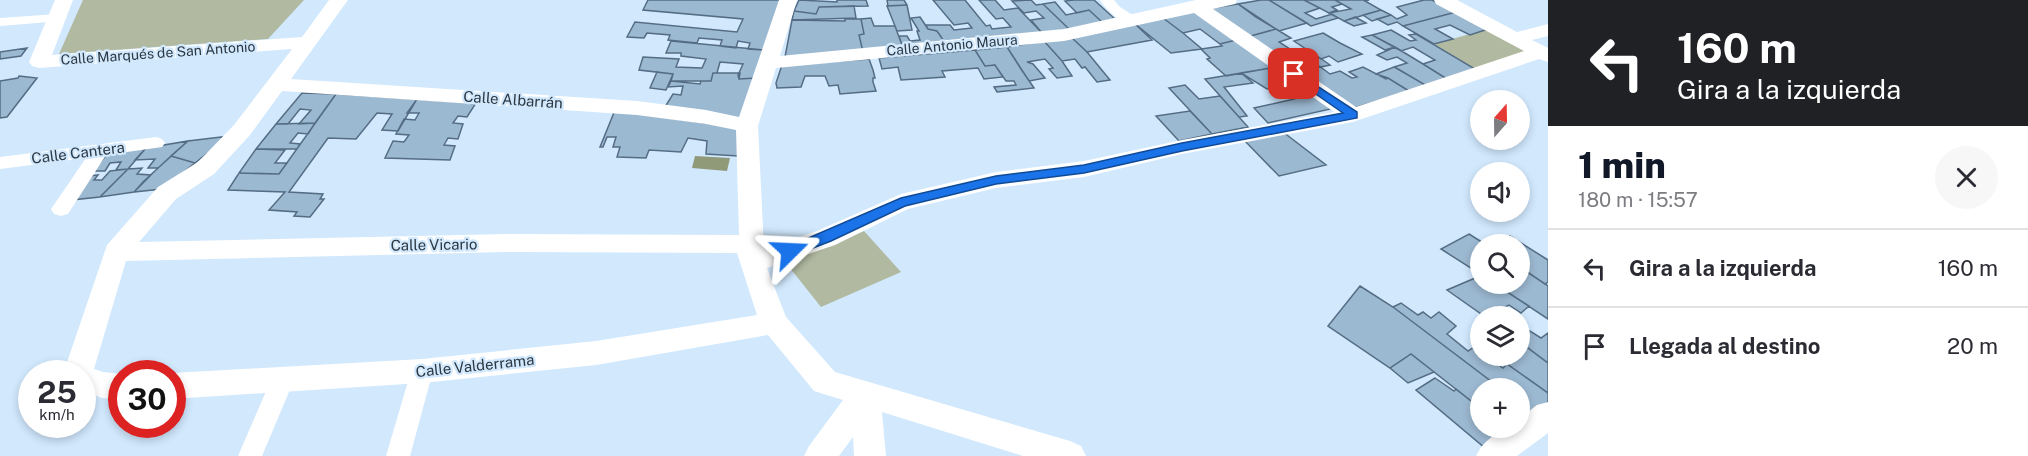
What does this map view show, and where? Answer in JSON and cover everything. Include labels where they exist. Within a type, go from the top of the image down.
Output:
[{"type":"street","points":[[82,360],[116,252],[167,193],[206,168],[242,130],[339,0]]},
{"type":"street","points":[[788,0],[747,126],[752,254],[774,323],[825,382],[1070,456]]},
{"type":"street","points":[[1107,0],[1115,10],[1135,21]]},
{"type":"street","name":"Calle Antonio Maura","points":[[767,63],[1064,35],[1228,0]]},
{"type":"street","points":[[1443,0],[1545,54]]},
{"type":"street","points":[[1196,6],[1353,115]]},
{"type":"street","points":[[0,22],[60,9]]},
{"type":"street","name":"Calle Marqués de San Antonio","points":[[60,9],[39,62],[308,42]]},
{"type":"street","points":[[1515,38],[1548,30]]},
{"type":"street","name":"Calle Vicario","points":[[116,252],[506,243],[752,254],[826,238],[901,202],[996,180],[1084,169],[1182,147],[1353,115],[1545,54]]},
{"type":"street","name":"Calle Albarrán","points":[[277,84],[637,108],[706,117],[747,126]]},
{"type":"street","name":"Calle Cantera","points":[[0,163],[156,143]]},
{"type":"street","points":[[61,209],[100,150]]},
{"type":"street","name":"Calle Valderrama","points":[[186,385],[422,371],[596,353],[774,323]]},
{"type":"street","points":[[398,456],[422,371]]},
{"type":"street","points":[[250,456],[282,380]]},
{"type":"street","points":[[820,456],[865,394]]},
{"type":"street","points":[[865,394],[870,456]]},
{"type":"street","points":[[1492,456],[1548,414]]},
{"type":"shaded area","points":[[83,0],[304,0],[268,39],[59,54]]},
{"type":"shaded area","points":[[1488,29],[1530,51],[1475,69],[1434,44]]},
{"type":"shaded area","points":[[695,156],[730,158],[727,171],[692,168]]},
{"type":"shaded area","points":[[864,231],[901,272],[821,307],[786,263]]},
{"type":"building","points":[[648,0],[781,0],[765,50],[748,49],[750,43],[738,41],[736,48],[720,46],[722,40],[699,38],[697,43],[668,40],[670,35],[647,33],[644,38],[627,37],[635,22],[737,32],[743,19],[643,10]]},
{"type":"building","points":[[799,0],[837,2],[837,0],[866,0],[868,6],[819,7],[816,14],[794,11]]},
{"type":"building","points":[[887,0],[904,0],[907,5],[888,6]]},
{"type":"building","points":[[933,0],[965,0],[986,26],[990,25],[992,29],[1011,27],[1003,18],[996,19],[979,0],[995,0],[1004,10],[1018,8],[1043,34],[946,44],[937,31],[928,29],[926,25],[950,25],[954,30],[972,28],[968,23],[954,25]]},
{"type":"building","points":[[1031,0],[1036,5],[1043,4],[1069,29],[1043,34],[1031,20],[1044,18],[1036,11],[1024,13],[1012,1]]},
{"type":"building","points":[[1094,0],[1115,19],[1102,22],[1089,10],[1077,13],[1065,1]]},
{"type":"building","points":[[1269,0],[1307,23],[1279,31],[1238,4]]},
{"type":"building","points":[[1269,0],[1304,0],[1320,8],[1305,13],[1316,19],[1332,14],[1338,18],[1311,26]]},
{"type":"building","points":[[1304,0],[1335,0],[1342,4],[1332,7],[1337,10],[1329,13]]},
{"type":"building","points":[[1335,0],[1369,0],[1365,1],[1381,10],[1344,21],[1329,13],[1351,9]]},
{"type":"building","points":[[1432,0],[1456,12],[1403,26],[1397,22],[1388,25],[1377,19],[1391,15],[1397,19],[1407,15],[1397,7]]},
{"type":"building","points":[[1055,2],[1066,15],[1089,10],[1102,22],[1069,29],[1043,4]]},
{"type":"building","points":[[1238,4],[1276,29],[1247,37],[1206,9]]},
{"type":"building","points":[[907,5],[912,30],[897,31],[887,6]]},
{"type":"building","points":[[854,6],[856,18],[792,20],[794,11],[816,14],[819,7]]},
{"type":"building","points":[[1381,10],[1391,15],[1372,21],[1363,15]]},
{"type":"building","points":[[1195,11],[1236,40],[1220,44],[1200,29],[1183,33],[1163,18]]},
{"type":"building","points":[[1456,12],[1488,29],[1470,35],[1450,25],[1435,29],[1453,39],[1434,44],[1403,26]]},
{"type":"building","points":[[920,17],[928,29],[937,31],[946,44],[903,48],[899,36],[907,36],[910,41],[920,40],[917,31],[919,31],[911,18]]},
{"type":"building","points":[[1355,17],[1366,23],[1354,26],[1344,21]]},
{"type":"building","points":[[871,18],[874,26],[895,26],[903,48],[863,52],[859,35],[864,34],[861,19]]},
{"type":"building","points":[[1163,18],[1202,49],[1171,53],[1134,23]]},
{"type":"building","points":[[845,19],[861,19],[864,34],[859,35],[863,52],[785,57],[792,20],[845,21]]},
{"type":"building","points":[[1134,23],[1152,40],[1087,52],[1070,36]]},
{"type":"building","points":[[1276,29],[1291,38],[1279,42],[1299,55],[1310,51],[1330,65],[1311,69],[1304,63],[1290,67],[1247,37]]},
{"type":"building","points":[[1391,30],[1410,41],[1416,40],[1409,35],[1416,34],[1475,69],[1447,79],[1423,64],[1435,60],[1413,47],[1401,51],[1372,35]]},
{"type":"building","points":[[1323,33],[1362,54],[1338,62],[1329,56],[1321,59],[1294,41]]},
{"type":"building","points":[[1372,35],[1395,47],[1385,50],[1362,37]]},
{"type":"building","points":[[1070,36],[1087,52],[1110,80],[1097,82],[1075,59],[1062,61],[1044,41]]},
{"type":"building","points":[[1236,40],[1276,67],[1226,76],[1207,59],[1210,58],[1201,49],[1222,46],[1220,44]]},
{"type":"building","points":[[671,41],[765,50],[756,78],[739,79],[738,75],[743,64],[720,62],[717,73],[713,73],[711,81],[671,81],[673,74],[639,70],[643,57],[679,59],[676,67],[702,68],[706,59],[681,56],[681,53],[666,53]]},
{"type":"building","points":[[1044,41],[1072,76],[1057,78],[1049,69],[1053,68],[1045,59],[1027,62],[1033,64],[1045,78],[1029,81],[1007,47]]},
{"type":"building","points":[[1007,47],[1034,88],[997,92],[994,87],[1016,85],[1014,81],[1006,81],[995,65],[985,66],[975,50]]},
{"type":"building","points":[[1395,47],[1447,79],[1427,86],[1394,67],[1407,63],[1397,57],[1387,60],[1377,55]]},
{"type":"building","points":[[27,48],[21,56],[0,59],[0,52]]},
{"type":"building","points":[[975,50],[985,66],[995,65],[1003,77],[984,79],[978,68],[942,71],[945,77],[901,80],[898,67],[882,69],[879,58]]},
{"type":"building","points":[[869,59],[875,78],[873,82],[876,91],[840,94],[838,85],[829,86],[825,76],[805,76],[801,87],[777,88],[776,83],[782,65]]},
{"type":"building","points":[[1304,63],[1311,69],[1319,66],[1330,74],[1340,71],[1352,78],[1357,77],[1349,72],[1363,67],[1388,78],[1409,91],[1351,109],[1290,67]]},
{"type":"building","points":[[1276,67],[1299,83],[1267,89],[1241,73]]},
{"type":"building","points":[[1394,67],[1427,86],[1409,91],[1388,78],[1376,74]]},
{"type":"building","points":[[657,72],[673,74],[666,90],[650,88]]},
{"type":"building","points":[[713,73],[740,73],[739,79],[756,78],[741,120],[665,107],[673,94],[681,95],[683,86],[668,87],[671,81],[700,84],[701,81],[711,81]]},
{"type":"building","points":[[1241,73],[1253,83],[1224,87],[1247,116],[1239,117],[1205,79]]},
{"type":"building","points":[[19,76],[37,78],[7,117],[0,118],[0,81]]},
{"type":"building","points":[[1299,83],[1335,108],[1268,123],[1254,108],[1303,97],[1286,85]]},
{"type":"building","points":[[1185,85],[1199,99],[1220,96],[1248,127],[1212,134],[1169,88]]},
{"type":"building","points":[[302,93],[336,94],[315,123],[299,124],[311,110],[300,109],[288,124],[276,124]]},
{"type":"building","points":[[336,94],[417,99],[398,131],[382,130],[392,114],[377,113],[356,139],[328,138],[289,192],[323,194],[320,199],[324,199],[310,217],[294,216],[297,212],[269,210],[285,192],[228,190],[239,173],[279,174]]},
{"type":"building","points":[[417,99],[476,103],[467,117],[458,116],[453,123],[463,124],[458,139],[448,138],[444,145],[455,146],[450,160],[385,158],[393,141],[404,142],[409,135],[396,134],[404,119],[415,120],[419,113],[407,113]]},
{"type":"building","points":[[615,110],[740,128],[738,156],[706,154],[707,141],[688,138],[681,152],[649,150],[646,158],[617,157],[620,147],[613,147],[616,137],[607,137],[603,147],[600,147]]},
{"type":"building","points":[[1190,111],[1212,134],[1179,141],[1156,116]]},
{"type":"building","points":[[315,123],[308,134],[298,133],[290,143],[300,144],[297,149],[256,149],[276,124]]},
{"type":"building","points":[[1283,132],[1326,165],[1279,176],[1244,140]]},
{"type":"building","points":[[229,136],[195,163],[171,156],[188,141]]},
{"type":"building","points":[[188,141],[158,168],[148,168],[155,159],[135,160],[146,148]]},
{"type":"building","points":[[146,148],[128,169],[116,170],[121,162],[110,163],[105,171],[93,171],[108,153]]},
{"type":"building","points":[[256,149],[285,150],[275,163],[287,163],[279,174],[239,173]]},
{"type":"building","points":[[171,156],[195,163],[162,189],[134,192],[143,182]]},
{"type":"building","points":[[142,168],[137,174],[151,175],[134,192],[100,197],[128,169]]},
{"type":"building","points":[[128,169],[100,197],[71,200],[89,176],[98,175],[94,180],[102,180],[110,171]]},
{"type":"building","points":[[1470,235],[1470,268],[1441,249]]},
{"type":"building","points":[[1530,249],[1548,260],[1548,282],[1545,284],[1530,274]]},
{"type":"building","points":[[1530,274],[1548,286],[1548,319],[1510,294],[1530,294]]},
{"type":"building","points":[[1470,280],[1470,294],[1510,294],[1529,306],[1470,306],[1447,290]]},
{"type":"building","points":[[1360,286],[1393,307],[1487,378],[1470,378],[1470,400],[1411,354],[1390,368],[1328,326]]},
{"type":"building","points":[[1401,303],[1418,315],[1423,312],[1431,318],[1439,312],[1456,326],[1447,334],[1468,351],[1470,350],[1470,365],[1393,307]]},
{"type":"building","points":[[1530,331],[1541,338],[1548,333],[1548,363],[1530,350]]},
{"type":"building","points":[[1530,350],[1548,363],[1548,393],[1510,366],[1530,366]]},
{"type":"building","points":[[1411,354],[1434,372],[1408,383],[1390,368]]},
{"type":"building","points":[[1471,366],[1500,366],[1503,368],[1510,366],[1527,378],[1487,378]]},
{"type":"building","points":[[1435,378],[1454,391],[1456,389],[1470,400],[1470,435],[1416,390]]},
{"type":"building","points":[[1530,380],[1548,393],[1548,402],[1532,414],[1530,412]]},
{"type":"building","points":[[1473,438],[1499,438],[1485,448]]},
{"type":"route","points":[[790,251],[826,238],[901,202],[996,180],[1084,169],[1182,147],[1353,115],[1294,74]]}]
